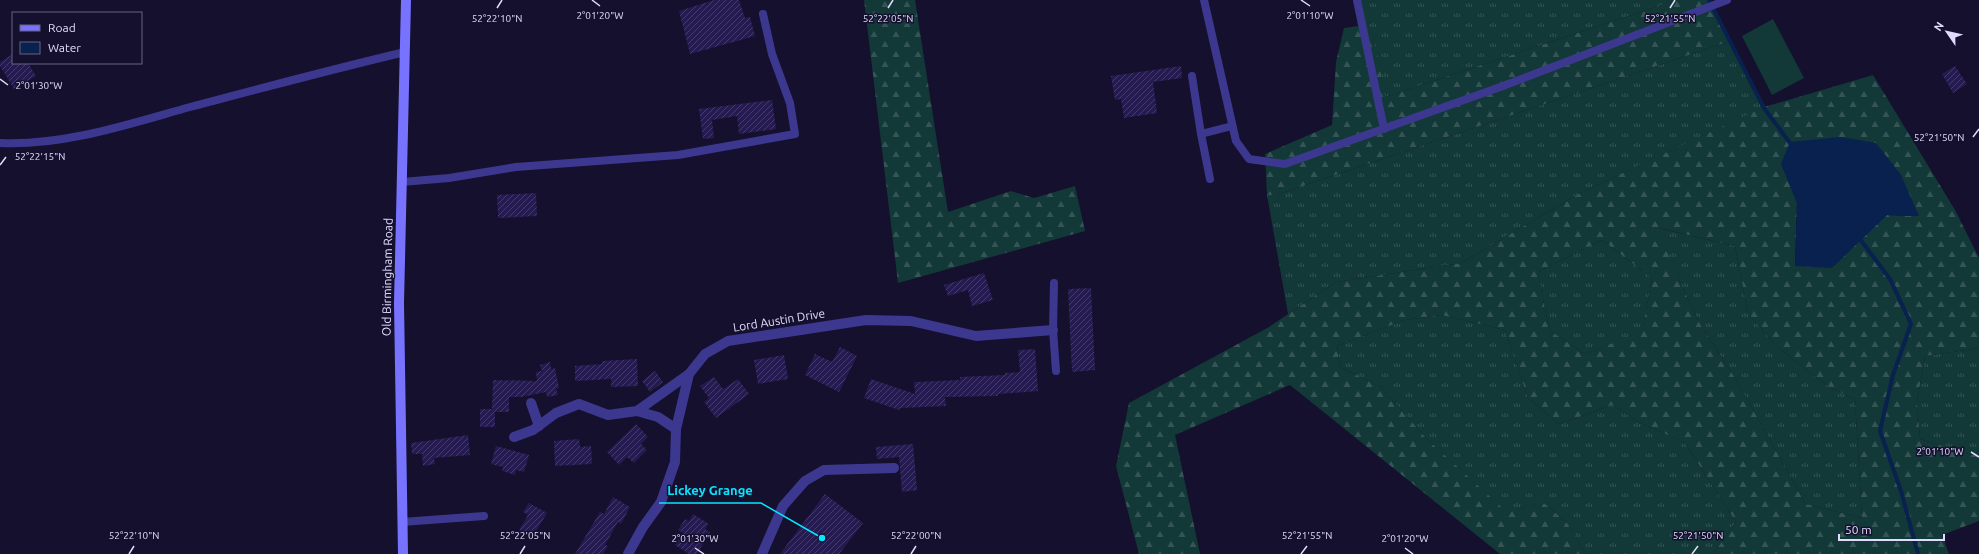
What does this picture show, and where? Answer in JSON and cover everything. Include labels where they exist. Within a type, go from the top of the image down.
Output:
[{"type":"main road","name":"Old Birmingham Road","points":[[403,554],[399,304],[406,0]]},
{"type":"street","name":"Lord Austin Drive","points":[[628,554],[643,527],[661,502],[675,462],[676,429],[689,374],[705,354],[728,341],[866,320],[910,321],[976,336],[1053,330]]},
{"type":"street","points":[[637,411],[689,374]]},
{"type":"street","points":[[532,403],[539,426]]},
{"type":"street","points":[[514,438],[533,430],[556,413],[579,404],[608,415],[637,411],[658,417],[676,429]]},
{"type":"street","points":[[762,554],[783,506],[805,481],[824,470],[894,468]]},
{"type":"lane","points":[[1204,0],[1236,141],[1249,159],[1285,164],[1511,83],[1727,0]]},
{"type":"lane","points":[[1357,0],[1384,129]]},
{"type":"lane","points":[[402,182],[448,178],[516,167],[678,155],[795,134],[790,103],[772,54],[763,14]]},
{"type":"lane","points":[[0,142],[13,143],[58,139],[123,125],[295,79],[405,52]]},
{"type":"lane","points":[[1192,76],[1210,179]]},
{"type":"lane","points":[[1201,134],[1232,126]]},
{"type":"lane","points":[[1054,283],[1053,330],[1056,371]]},
{"type":"lane","points":[[402,522],[484,516]]},
{"type":"green space","points":[[864,0],[915,0],[948,212],[1011,191],[1034,198],[1075,186],[1085,231],[898,283]]},
{"type":"green space","points":[[1353,0],[1677,0],[1373,101]]},
{"type":"green space","points":[[1677,0],[1707,0],[1730,41],[1276,195],[1267,195],[1265,154],[1332,125],[1336,62],[1344,28],[1365,25],[1376,47],[1385,97]]},
{"type":"green space","points":[[1773,19],[1804,78],[1772,95],[1742,36]]},
{"type":"green space","points":[[1730,41],[1764,108],[1582,192],[1461,263],[1336,282],[1288,314],[1267,195],[1276,195]]},
{"type":"green space","points":[[1873,75],[1955,210],[1979,258],[1979,348],[1925,356],[1917,402],[1920,439],[1972,455],[1979,451],[1979,521],[1942,535],[1949,554],[1713,554],[1736,522],[1685,443],[1639,422],[1612,405],[1559,424],[1528,398],[1505,330],[1441,315],[1405,320],[1337,346],[1340,367],[1381,387],[1426,438],[1507,512],[1544,503],[1567,523],[1586,554],[1500,554],[1290,385],[1175,435],[1200,554],[1139,554],[1116,466],[1129,403],[1269,327],[1336,282],[1461,263],[1582,192],[1764,107]],"holes":[[[1797,203],[1919,216],[1887,215],[1860,239],[1795,265]],[[1659,228],[1735,246],[1748,313],[1776,346],[1829,387],[1855,399],[1862,518],[1806,504],[1735,378],[1700,324],[1679,280]],[[1602,240],[1652,278],[1642,332],[1585,354],[1549,330],[1538,272]]]},
{"type":"green space","points":[[1658,228],[1735,246],[1748,313],[1776,346],[1829,387],[1855,399],[1862,518],[1806,504],[1735,378],[1700,324],[1679,280]]},
{"type":"green space","points":[[1602,240],[1652,278],[1642,333],[1585,354],[1549,330],[1538,272]]},
{"type":"green space","points":[[1441,315],[1505,330],[1528,398],[1559,424],[1612,405],[1639,422],[1685,443],[1736,522],[1713,554],[1586,554],[1567,523],[1544,503],[1507,513],[1426,438],[1381,387],[1340,367],[1337,346],[1405,320]]},
{"type":"green space","points":[[1979,348],[1979,451],[1972,455],[1920,439],[1917,402],[1925,356]]},
{"type":"water","points":[[1841,137],[1876,143],[1901,175],[1919,216],[1887,215],[1832,268],[1795,266],[1797,203],[1781,164],[1790,142]]},
{"type":"building","points":[[714,0],[739,0],[745,18],[750,17],[755,36],[690,54],[679,11]]},
{"type":"building","points":[[12,55],[12,64],[29,64],[36,76],[14,89],[0,66],[0,62]]},
{"type":"building","points":[[1181,66],[1182,78],[1153,82],[1157,113],[1124,118],[1121,99],[1115,100],[1111,76]]},
{"type":"building","points":[[1955,66],[1967,84],[1953,93],[1942,74]]},
{"type":"building","points":[[772,100],[776,129],[739,134],[737,116],[712,120],[714,138],[703,139],[699,109]]},
{"type":"building","points":[[536,193],[537,216],[498,218],[497,195]]},
{"type":"building","points":[[984,273],[993,300],[972,306],[968,290],[948,296],[944,285]]},
{"type":"building","points":[[1091,288],[1095,370],[1072,372],[1068,289]]},
{"type":"building","points":[[840,347],[857,356],[839,392],[805,375],[815,354],[832,362]]},
{"type":"building","points":[[1035,349],[1038,391],[998,394],[998,396],[945,397],[946,406],[900,408],[899,410],[864,398],[871,379],[915,394],[914,382],[960,380],[960,377],[1005,375],[1005,373],[1020,372],[1018,350]]},
{"type":"building","points":[[784,355],[788,379],[758,384],[754,360]]},
{"type":"building","points":[[637,359],[638,386],[611,387],[611,379],[575,381],[575,366],[602,364],[602,361]]},
{"type":"building","points":[[550,362],[551,369],[555,368],[559,388],[556,389],[558,395],[547,397],[546,392],[521,397],[509,397],[509,412],[495,412],[495,427],[480,427],[480,409],[492,409],[493,380],[537,381],[536,372],[542,371],[540,365]]},
{"type":"building","points":[[655,371],[663,382],[650,392],[642,381]]},
{"type":"building","points":[[714,377],[723,389],[738,379],[749,394],[716,418],[704,402],[709,398],[700,386]]},
{"type":"building","points":[[636,424],[648,437],[641,444],[647,450],[634,463],[627,457],[619,465],[607,452]]},
{"type":"building","points":[[468,435],[470,455],[434,458],[435,464],[423,466],[422,454],[412,454],[411,443]]},
{"type":"building","points":[[579,439],[580,447],[591,446],[592,464],[555,466],[554,441]]},
{"type":"building","points":[[913,444],[917,490],[902,492],[899,457],[877,459],[876,447]]},
{"type":"building","points":[[496,446],[529,455],[524,472],[516,470],[515,475],[502,471],[503,467],[491,464]]},
{"type":"building","points":[[825,494],[863,523],[839,554],[780,554]]},
{"type":"building","points":[[613,497],[630,507],[621,524],[618,522],[605,545],[608,546],[603,554],[575,554],[600,512],[604,514]]},
{"type":"building","points":[[529,503],[547,513],[532,538],[519,530],[528,515],[523,512]]},
{"type":"building","points":[[693,514],[709,524],[705,529],[710,532],[697,554],[689,554],[675,545],[683,533],[678,530],[685,519],[689,521]]},
{"type":"waterway","points":[[1709,0],[1764,108],[1793,147]]},
{"type":"waterway","points":[[1857,235],[1890,279],[1911,324],[1893,375],[1880,431],[1901,491],[1918,554]]},
{"type":"place","name":"Lickey Grange","points":[[822,538]]}]
